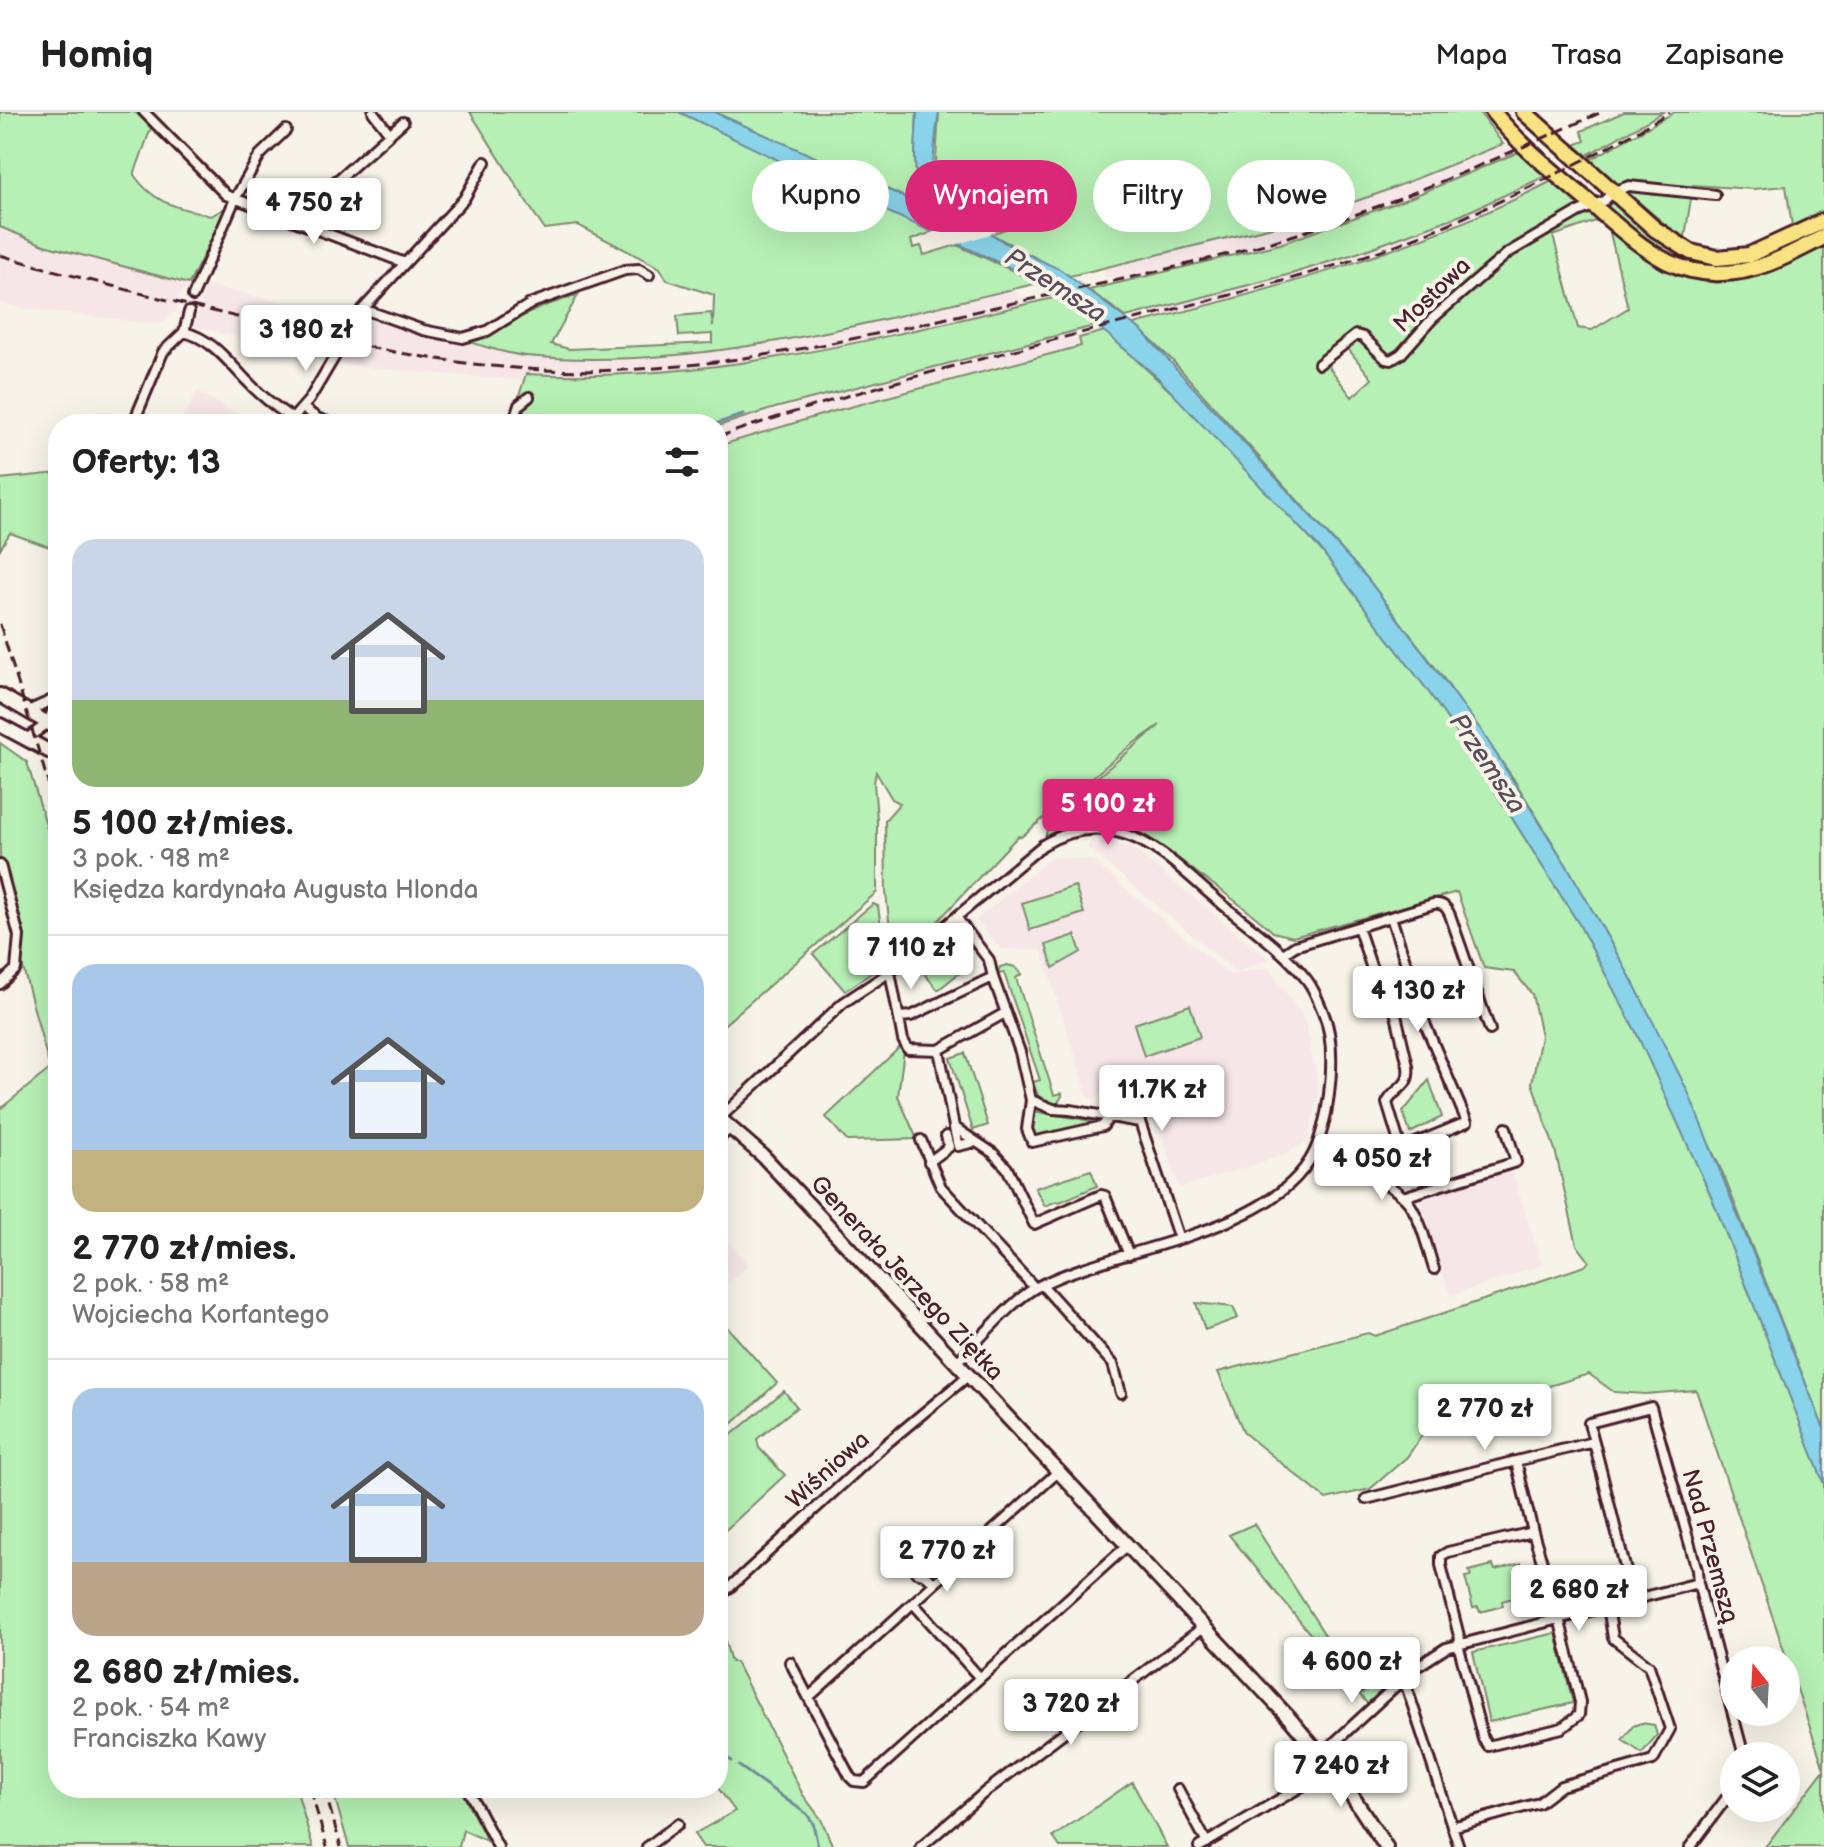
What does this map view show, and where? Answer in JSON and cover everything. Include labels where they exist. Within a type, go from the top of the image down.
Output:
[{"type":"main road","points":[[1524,112],[1537,119],[1671,242],[1704,256],[1731,258],[1755,253],[1824,221]]},
{"type":"main road","points":[[1495,113],[1532,153],[1594,206],[1658,256],[1680,267],[1707,273],[1753,269],[1824,237]]},
{"type":"main road","points":[[0,695],[48,723]]},
{"type":"main road","points":[[0,725],[48,751]]},
{"type":"main road","name":"Generała Jerzego Ziętka","points":[[728,1126],[763,1156],[1322,1754],[1386,1847]]},
{"type":"street","points":[[144,112],[226,195],[405,263]]},
{"type":"street","points":[[373,112],[390,134]]},
{"type":"street","points":[[283,217],[340,178],[403,122]]},
{"type":"street","points":[[193,296],[235,199],[260,155],[286,130]]},
{"type":"street","points":[[353,323],[464,199],[485,162]]},
{"type":"street","points":[[1613,192],[1629,186],[1715,195]]},
{"type":"street","name":"Mostowa","points":[[1319,364],[1356,335],[1363,337],[1386,359],[1396,358],[1432,319],[1508,253],[1578,212],[1594,206],[1613,192]]},
{"type":"street","points":[[363,309],[423,330],[463,338],[487,331],[532,303],[625,270],[639,269],[649,275]]},
{"type":"street","points":[[137,414],[163,352],[184,332],[189,312]]},
{"type":"street","points":[[184,332],[214,346],[283,414]]},
{"type":"street","points":[[297,414],[335,356]]},
{"type":"street","points":[[516,414],[519,405],[529,397]]},
{"type":"street","points":[[303,408],[311,414]]},
{"type":"street","points":[[28,711],[48,702]]},
{"type":"street","points":[[25,740],[48,728]]},
{"type":"street","name":"Generała Jerzego Ziętka","points":[[728,1110],[843,1003],[890,972],[1054,838],[1078,830],[1104,830],[1121,832],[1148,844],[1283,954],[1308,982],[1325,1015],[1331,1044],[1325,1116],[1314,1152]]},
{"type":"street","points":[[0,865],[19,936],[16,969],[0,984]]},
{"type":"street","points":[[1283,954],[1295,946],[1441,904],[1447,908],[1490,1030]]},
{"type":"street","points":[[956,917],[989,960],[1020,1052],[1031,1100],[1027,1129],[1032,1142],[1103,1126],[1109,1117]]},
{"type":"street","points":[[1382,1183],[1401,1149],[1467,1122],[1426,1026],[1391,917]]},
{"type":"street","points":[[1358,927],[1372,969],[1393,1002],[1408,1066],[1410,1077],[1407,1083],[1390,1095],[1387,1103],[1401,1149]]},
{"type":"street","points":[[890,972],[908,1049],[939,1050],[1005,1013]]},
{"type":"street","points":[[900,1017],[911,1016],[993,977]]},
{"type":"street","points":[[939,1050],[958,1146],[975,1142]]},
{"type":"street","points":[[1031,1100],[1053,1109],[1140,1122],[1179,1239]]},
{"type":"street","points":[[954,1127],[993,1153],[1007,1168],[1034,1224],[1105,1196],[1129,1255]]},
{"type":"street","points":[[1403,1197],[1516,1162],[1506,1128]]},
{"type":"street","points":[[929,1162],[949,1147],[946,1136]]},
{"type":"street","points":[[921,1140],[941,1187],[1113,1364],[1121,1393]]},
{"type":"street","points":[[956,1363],[1038,1287],[1179,1239],[1241,1214],[1272,1197],[1302,1170],[1314,1152],[1382,1183],[1403,1197],[1418,1223],[1434,1269]]},
{"type":"street","name":"Wiśniowa","points":[[728,1589],[886,1444],[968,1376]]},
{"type":"street","name":"Nad Przemszą","points":[[1594,1442],[1589,1423],[1651,1407],[1697,1570],[1740,1742]]},
{"type":"street","points":[[1366,1499],[1594,1442],[1633,1599]]},
{"type":"street","points":[[1516,1461],[1580,1702],[1579,1715],[1562,1728],[1488,1746],[1483,1739],[1459,1644],[1441,1556],[1533,1532]]},
{"type":"street","points":[[811,1694],[1059,1471]]},
{"type":"street","points":[[790,1662],[811,1694],[850,1777],[854,1781],[864,1782],[1128,1545]]},
{"type":"street","points":[[916,1572],[924,1574],[934,1583]]},
{"type":"street","points":[[1322,1754],[1415,1668],[1442,1650],[1698,1583]]},
{"type":"street","points":[[913,1603],[980,1678]]},
{"type":"street","points":[[1452,1827],[1539,1803],[1561,1786],[1653,1760],[1670,1729],[1649,1666],[1613,1638],[1608,1606]]},
{"type":"street","points":[[921,1847],[985,1792],[1205,1626]]},
{"type":"street","points":[[1404,1679],[1459,1847]]},
{"type":"street","points":[[1178,1789],[1203,1845],[1333,1768]]},
{"type":"street","points":[[472,1798],[498,1847]]},
{"type":"street","points":[[1690,1847],[1720,1807]]},
{"type":"street","points":[[647,1847],[678,1824]]},
{"type":"shaded area","points":[[1503,144],[1513,154],[1355,219],[1355,201]]},
{"type":"shaded area","points":[[1539,180],[1542,186],[1514,200],[1391,250],[1280,286],[1158,318],[1156,310],[1360,252],[1461,215]]},
{"type":"shaded area","points":[[0,227],[44,245],[189,284],[180,293],[176,312],[169,313],[166,321],[156,324],[15,307],[0,302]]},
{"type":"shaded area","points":[[1253,232],[1316,232],[1280,244],[1114,284],[1113,276],[1105,278],[1103,269]]},
{"type":"shaded area","points":[[206,285],[524,356],[581,358],[671,355],[721,349],[856,324],[1016,289],[1018,298],[1026,296],[1028,304],[845,346],[759,362],[588,378],[527,374],[524,381],[369,368],[325,361],[195,326]]},
{"type":"shaded area","points":[[1071,331],[1073,339],[1079,338],[1081,346],[831,412],[728,443],[728,423]]},
{"type":"shaded area","points":[[197,391],[236,414],[185,414]]},
{"type":"shaded area","points":[[1091,841],[1135,850],[1269,959],[1236,972],[1087,847]]},
{"type":"shaded area","points":[[1052,857],[1092,860],[1229,975],[1268,967],[1305,1019],[1319,1094],[1307,1142],[1281,1156],[1179,1188],[1145,1082],[1089,1099],[1041,950],[1001,949],[976,920]]},
{"type":"shaded area","points":[[1511,1168],[1542,1265],[1450,1296],[1419,1197]]},
{"type":"shaded area","points":[[728,1241],[749,1265],[728,1283]]},
{"type":"green space","points":[[0,112],[134,112],[152,125],[134,175],[142,185],[159,199],[211,216],[227,207],[189,284],[44,245],[0,227]]},
{"type":"green space","points":[[470,112],[679,112],[781,160],[752,160],[752,232],[889,232],[889,211],[905,219],[905,232],[933,232],[911,240],[913,248],[921,246],[924,255],[957,245],[1039,283],[785,340],[656,357],[591,359],[526,356],[467,341],[547,305],[578,295],[551,344],[569,349],[712,343],[712,334],[679,336],[677,316],[711,313],[713,326],[714,295],[667,280],[660,268],[578,225],[544,229]]},
{"type":"green space","points":[[714,112],[917,112],[915,160],[905,160],[905,197],[889,190],[889,160],[822,160]]},
{"type":"green space","points":[[939,112],[1479,112],[1503,144],[1355,201],[1355,160],[1227,160],[1227,232],[1252,232],[1070,276],[991,234],[1077,232],[1077,160],[936,160]]},
{"type":"green space","points":[[1624,112],[1663,112],[1587,155],[1574,145],[1585,141],[1581,131]]},
{"type":"green space","points":[[1675,112],[1824,112],[1824,210],[1792,226],[1786,186],[1753,189],[1693,185],[1685,237],[1668,227],[1590,160]]},
{"type":"green space","points":[[1519,152],[1546,176],[1461,215],[1360,252],[1291,274],[1126,317],[1089,290],[1280,244],[1314,232],[1355,232],[1355,217]]},
{"type":"green space","points":[[1552,181],[1599,220],[1553,236],[1578,328],[1592,330],[1628,308],[1609,229],[1666,268],[1690,278],[1713,282],[1736,281],[1762,274],[1824,247],[1824,1429],[1723,1174],[1633,982],[1513,778],[1444,679],[1367,578],[1172,360],[1134,324],[1348,265],[1502,205]],"holes":[[[1345,345],[1372,379],[1352,397],[1326,363]]]},
{"type":"green space","points":[[1612,202],[1662,243],[1691,258],[1752,260],[1816,231],[1818,234],[1758,260],[1719,267],[1699,265],[1678,260],[1651,246],[1608,210]]},
{"type":"green space","points":[[1062,296],[1098,325],[728,423],[728,414],[513,414],[526,374],[595,375],[730,365],[929,327]]},
{"type":"green space","points":[[1105,331],[1182,402],[1321,550],[1469,750],[1579,924],[1650,1058],[1712,1198],[1824,1484],[1824,1769],[1800,1698],[1800,1646],[1782,1646],[1696,1390],[1645,1394],[1614,1392],[1589,1374],[1432,1421],[1407,1457],[1370,1489],[1326,1499],[1244,1433],[1218,1372],[1368,1333],[1375,1336],[1585,1266],[1589,1261],[1577,1245],[1555,1150],[1532,1083],[1541,1036],[1532,994],[1514,972],[1484,968],[1457,892],[1293,937],[1273,932],[1163,847],[1128,827],[1110,822],[1090,822],[1045,837],[1051,816],[1160,725],[1130,746],[1021,837],[1018,836],[938,921],[893,958],[886,892],[885,820],[900,803],[892,799],[876,772],[877,892],[728,1021],[728,443],[831,412],[1081,346],[1079,338]]},
{"type":"green space","points":[[48,474],[48,546],[10,533],[0,549],[0,479]]},
{"type":"green space","points":[[0,743],[27,762],[48,832],[48,1062],[22,964],[23,931],[0,857]]},
{"type":"green space","points":[[1075,886],[1084,913],[1030,930],[1022,903]]},
{"type":"green space","points":[[873,904],[878,906],[886,963],[845,991],[813,954]]},
{"type":"green space","points":[[1075,935],[1081,952],[1053,968],[1046,945]]},
{"type":"green space","points":[[947,939],[969,965],[938,990],[916,964]]},
{"type":"green space","points":[[1000,967],[1015,967],[1022,974],[1016,978],[1054,1095],[1062,1093],[1057,1104],[1043,1101],[1033,1082],[1040,1080],[1004,973],[997,974]]},
{"type":"green space","points":[[1190,1005],[1200,1037],[1144,1056],[1134,1024]]},
{"type":"green space","points":[[900,1047],[904,1050],[898,1096],[917,1139],[847,1141],[826,1117]]},
{"type":"green space","points":[[965,1053],[988,1125],[973,1130],[950,1058]]},
{"type":"green space","points":[[48,1071],[48,1798],[299,1798],[313,1847],[0,1847],[0,1109]]},
{"type":"green space","points":[[1429,1080],[1442,1117],[1410,1133],[1403,1112]]},
{"type":"green space","points":[[1032,1111],[1098,1122],[1097,1125],[1039,1137],[1031,1133]]},
{"type":"green space","points":[[1091,1170],[1097,1186],[1060,1202],[1045,1206],[1035,1188]]},
{"type":"green space","points":[[1196,1303],[1233,1307],[1238,1318],[1205,1330]]},
{"type":"green space","points":[[728,1328],[777,1383],[728,1428]]},
{"type":"green space","points":[[784,1391],[797,1407],[757,1439],[759,1448],[785,1475],[728,1528],[728,1438]]},
{"type":"green space","points":[[1254,1524],[1362,1693],[1382,1674],[1391,1684],[1370,1707],[1229,1535]]},
{"type":"green space","points":[[1521,1563],[1528,1594],[1502,1601],[1503,1606],[1480,1612],[1478,1607],[1473,1608],[1465,1577],[1471,1576],[1469,1571],[1493,1565],[1495,1570]]},
{"type":"green space","points":[[1556,1633],[1573,1703],[1489,1722],[1473,1652]]},
{"type":"green space","points":[[728,1651],[803,1795],[821,1819],[833,1847],[703,1847],[694,1834],[735,1811],[725,1798],[728,1798]]},
{"type":"green space","points":[[1641,1723],[1654,1725],[1657,1735],[1642,1753],[1622,1740],[1633,1726]]},
{"type":"green space","points":[[1824,1770],[1824,1847],[1765,1847],[1784,1822],[1800,1822],[1800,1801]]},
{"type":"green space","points":[[1132,1782],[1167,1847],[1060,1847],[1053,1837]]},
{"type":"green space","points":[[335,1798],[465,1798],[487,1841],[463,1830],[459,1847],[349,1847]]},
{"type":"water","points":[[679,112],[714,112],[821,160],[778,160]]},
{"type":"water","points":[[917,112],[939,112],[934,160],[915,160]]},
{"type":"water","points":[[889,190],[905,198],[905,220],[889,212]]},
{"type":"water","name":"Przemsza","points":[[932,232],[988,232],[1061,270],[1142,331],[1367,578],[1481,730],[1570,871],[1633,982],[1688,1092],[1824,1429],[1824,1484],[1712,1198],[1635,1030],[1579,924],[1469,750],[1321,550],[1157,377],[1069,301],[1020,272]]},
{"type":"pier","points":[[934,232],[996,232],[952,246],[928,234]]},
{"type":"waterway","points":[[728,420],[743,415]]},
{"type":"waterway","points":[[728,1759],[732,1761]]},
{"type":"waterway","points":[[739,1766],[807,1814],[813,1823],[818,1847]]},
{"type":"tunnel","points":[[335,356],[353,323]]},
{"type":"railway","points":[[0,255],[262,323],[413,355],[527,369],[642,369],[755,356],[867,336],[1241,250],[1319,227],[1401,197],[1602,112]]},
{"type":"railway","points":[[728,434],[923,374],[1329,268],[1429,232],[1499,201],[1569,168],[1670,112]]},
{"type":"railway","points":[[0,624],[48,782]]},
{"type":"railway","points":[[313,1798],[327,1847]]},
{"type":"railway","points":[[327,1798],[341,1847]]}]
